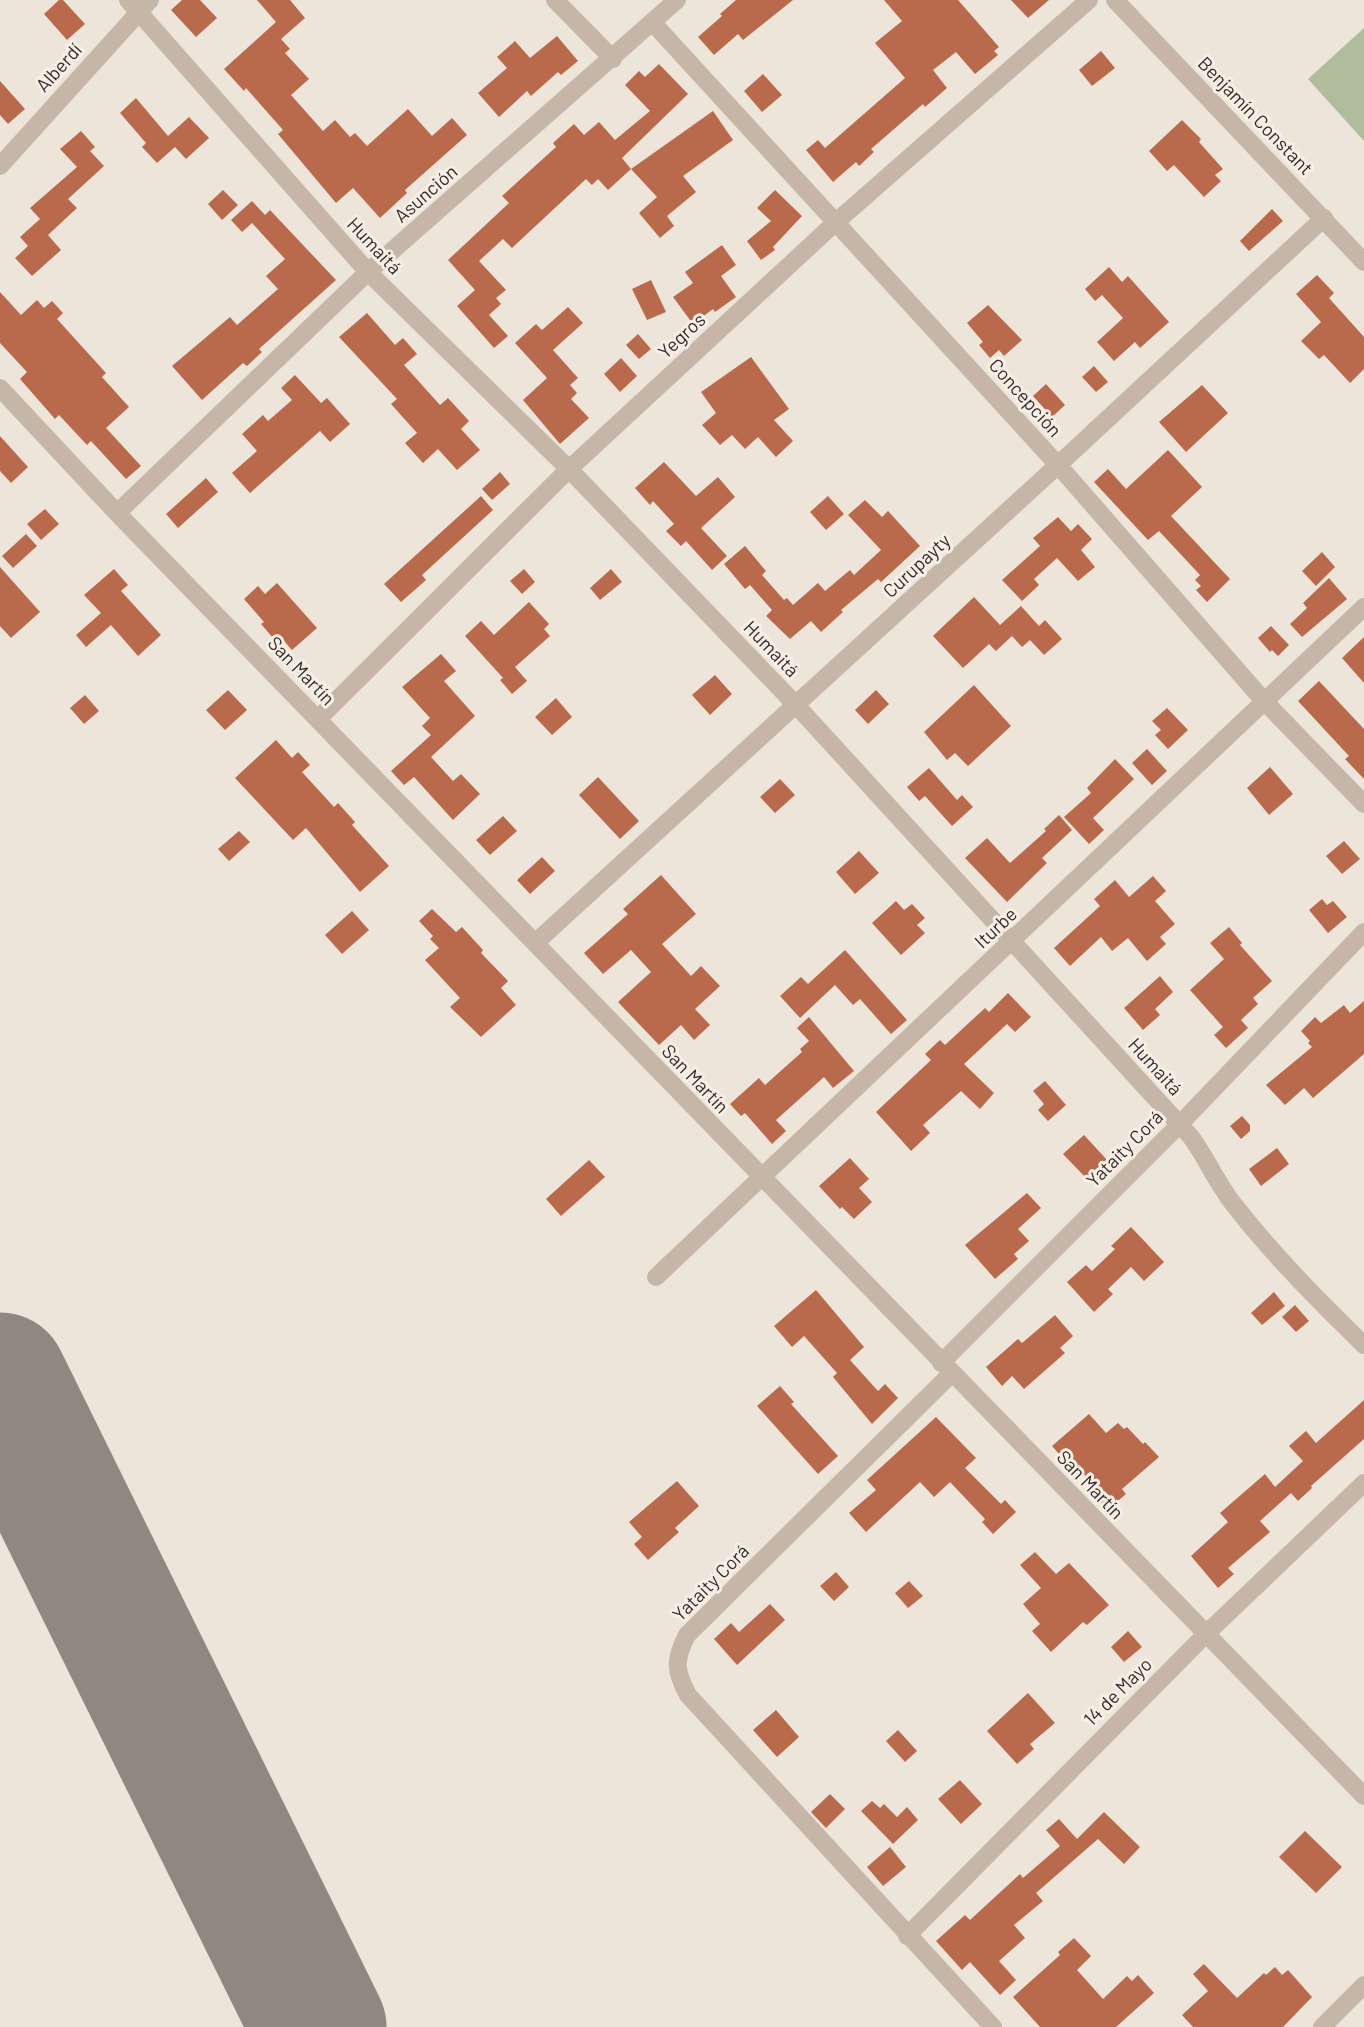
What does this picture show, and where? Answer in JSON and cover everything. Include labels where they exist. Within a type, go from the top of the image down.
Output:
[{"type":"street","points":[[555,0],[613,59]]},
{"type":"street","name":"Asunción","points":[[117,513],[368,272],[677,0]]},
{"type":"street","name":"Yegros","points":[[318,719],[569,469],[836,222],[1089,0]]},
{"type":"street","name":"Benjamín Constant","points":[[1115,0],[1364,262]]},
{"type":"street","name":"Alberdí","points":[[0,166],[139,4]]},
{"type":"street","name":"Humaitá","points":[[139,4],[368,272],[569,469],[796,705],[1013,942],[1179,1125],[1205,1156],[1233,1203],[1288,1269],[1364,1345]]},
{"type":"street","name":"Concepción","points":[[653,23],[1058,465],[1264,701],[1364,804]]},
{"type":"street","name":"Curupayty","points":[[535,943],[1324,218]]},
{"type":"street","name":"San Martín","points":[[0,388],[117,513],[1364,1796]]},
{"type":"street","name":"Iturbe","points":[[656,1277],[1364,607]]},
{"type":"street","name":"Yataity Corá","points":[[993,2027],[688,1695],[678,1674],[680,1648],[687,1635],[1364,932]]},
{"type":"street","name":"14 de Mayo","points":[[908,1936],[1206,1634],[1364,1483]]},
{"type":"street","points":[[1322,2027],[1364,1985]]},
{"type":"green space","points":[[1364,28],[1364,141],[1308,79]]},
{"type":"building","points":[[59,0],[63,0],[85,24],[67,40],[44,14]]},
{"type":"building","points":[[182,0],[200,0],[217,18],[196,37],[171,10]]},
{"type":"building","points":[[257,0],[290,0],[305,18],[281,39],[290,49],[285,53],[309,79],[291,95],[323,131],[335,120],[350,137],[355,133],[367,146],[408,109],[432,136],[452,118],[467,135],[405,190],[407,193],[380,218],[353,188],[336,203],[278,134],[283,130],[246,88],[244,91],[224,69],[276,22]]},
{"type":"building","points":[[736,0],[793,0],[743,40],[738,34],[714,55],[698,37]]},
{"type":"building","points":[[884,0],[958,0],[999,47],[994,51],[998,55],[975,74],[956,52],[933,70],[947,88],[925,107],[923,104],[871,149],[874,152],[859,166],[856,162],[833,182],[806,150],[818,140],[825,148],[905,78],[875,43],[902,21]]},
{"type":"building","points":[[1011,0],[1049,0],[1028,18]]},
{"type":"building","points":[[557,36],[578,61],[561,75],[558,72],[531,96],[527,91],[499,117],[478,93],[507,68],[497,57],[515,41],[530,58]]},
{"type":"building","points":[[1101,51],[1115,68],[1092,86],[1079,70]]},
{"type":"building","points":[[659,64],[688,94],[622,158],[631,169],[608,190],[598,179],[592,185],[586,179],[512,248],[503,239],[479,261],[506,290],[496,298],[501,304],[489,315],[508,336],[494,348],[457,306],[475,290],[448,260],[509,203],[502,196],[556,147],[553,143],[574,124],[584,135],[599,122],[615,140],[650,111],[625,85],[639,71],[645,77]]},
{"type":"building","points":[[763,74],[782,95],[762,112],[744,91]]},
{"type":"building","points":[[0,81],[25,109],[8,124],[0,115]]},
{"type":"building","points":[[136,98],[168,136],[189,117],[209,138],[186,159],[175,147],[157,163],[142,147],[146,143],[120,113]]},
{"type":"building","points":[[713,111],[733,140],[683,176],[696,192],[667,216],[674,226],[660,238],[639,213],[657,197],[631,169]]},
{"type":"building","points":[[1182,120],[1201,139],[1199,142],[1223,169],[1215,175],[1221,181],[1204,197],[1174,165],[1167,171],[1149,151]]},
{"type":"building","points":[[81,131],[95,147],[90,151],[104,166],[68,199],[77,208],[48,235],[61,250],[32,276],[15,258],[28,246],[20,237],[40,219],[30,208],[77,167],[60,149]]},
{"type":"building","points":[[223,190],[238,205],[222,220],[208,204]]},
{"type":"building","points":[[775,190],[802,216],[773,247],[775,250],[761,260],[747,241],[771,221],[757,208]]},
{"type":"building","points":[[252,201],[265,215],[270,210],[336,280],[259,349],[262,352],[247,366],[243,363],[202,400],[172,366],[230,317],[237,325],[278,289],[266,276],[285,259],[252,223],[242,232],[231,220]]},
{"type":"building","points":[[1272,209],[1283,221],[1249,251],[1240,241]]},
{"type":"building","points":[[722,245],[736,265],[721,276],[736,297],[693,324],[673,297],[693,283],[685,272]]},
{"type":"building","points":[[1109,267],[1122,282],[1128,276],[1169,322],[1140,348],[1135,342],[1114,361],[1097,342],[1123,318],[1102,295],[1095,301],[1085,289]]},
{"type":"building","points":[[1317,275],[1334,293],[1329,298],[1364,337],[1364,369],[1350,383],[1324,355],[1319,359],[1301,341],[1321,322],[1296,294]]},
{"type":"building","points":[[651,280],[666,312],[647,320],[632,289]]},
{"type":"building","points":[[0,292],[21,315],[37,300],[44,308],[52,301],[63,313],[57,319],[106,373],[102,377],[129,407],[106,428],[141,466],[126,479],[91,441],[87,445],[59,415],[55,419],[20,379],[27,372],[0,343]]},
{"type":"building","points":[[988,305],[1022,340],[1004,356],[999,350],[990,358],[979,345],[983,342],[967,323]]},
{"type":"building","points":[[568,307],[583,323],[553,350],[578,378],[570,385],[577,393],[571,399],[589,418],[560,444],[523,400],[547,378],[515,343],[536,324],[542,330]]},
{"type":"building","points":[[367,313],[395,345],[403,338],[417,354],[404,365],[440,405],[448,398],[469,421],[461,429],[480,450],[457,470],[438,449],[423,463],[405,443],[417,433],[391,404],[397,399],[339,337]]},
{"type":"building","points":[[638,334],[651,349],[639,359],[626,345]]},
{"type":"building","points":[[751,357],[789,409],[774,420],[793,441],[776,457],[758,437],[745,449],[732,435],[720,445],[702,425],[716,413],[701,392]]},
{"type":"building","points":[[621,358],[637,376],[620,392],[604,374]]},
{"type":"building","points":[[1094,366],[1108,382],[1096,392],[1082,377]]},
{"type":"building","points":[[295,375],[321,403],[327,398],[350,424],[330,442],[320,431],[250,493],[232,473],[257,451],[242,434],[263,415],[268,421],[292,400],[281,388]]},
{"type":"building","points":[[1046,384],[1065,405],[1052,417],[1033,396]]},
{"type":"building","points":[[1202,385],[1228,413],[1186,452],[1159,422]]},
{"type":"building","points":[[0,436],[28,467],[11,483],[0,471]]},
{"type":"building","points":[[1168,450],[1202,487],[1171,516],[1230,579],[1207,602],[1196,590],[1201,586],[1195,580],[1200,575],[1159,531],[1148,540],[1094,482],[1108,469],[1126,489]]},
{"type":"building","points":[[664,462],[696,496],[718,477],[735,497],[701,528],[727,556],[712,570],[686,541],[681,546],[666,531],[674,524],[653,501],[650,505],[635,488]]},
{"type":"building","points":[[500,472],[510,484],[492,500],[482,489]]},
{"type":"building","points":[[206,478],[218,492],[178,528],[166,514]]},
{"type":"building","points":[[481,496],[493,510],[422,575],[426,580],[401,602],[384,584]]},
{"type":"building","points":[[828,496],[844,514],[826,530],[810,512]]},
{"type":"building","points":[[865,500],[882,517],[888,511],[920,546],[881,582],[878,579],[841,610],[843,612],[821,632],[811,621],[790,639],[766,616],[772,610],[750,585],[745,589],[724,564],[745,546],[766,571],[762,575],[784,600],[787,598],[793,605],[818,583],[825,591],[850,570],[854,575],[881,550],[848,515]]},
{"type":"building","points":[[45,509],[59,524],[41,540],[27,524]]},
{"type":"building","points":[[1058,517],[1071,531],[1078,524],[1092,539],[1081,550],[1095,567],[1078,581],[1057,558],[1034,579],[1039,585],[1022,601],[1002,580],[1040,546],[1033,538]]},
{"type":"building","points":[[26,534],[37,546],[13,568],[2,556]]},
{"type":"building","points":[[1322,552],[1335,567],[1316,586],[1302,571]]},
{"type":"building","points":[[0,567],[40,612],[11,638],[0,626]]},
{"type":"building","points":[[114,569],[128,585],[121,591],[161,635],[138,656],[111,625],[86,647],[76,635],[101,613],[84,595]]},
{"type":"building","points":[[524,569],[535,582],[522,594],[510,581]]},
{"type":"building","points":[[611,569],[622,582],[600,600],[590,588]]},
{"type":"building","points":[[1329,578],[1347,599],[1302,637],[1290,624],[1307,608],[1303,603]]},
{"type":"building","points":[[277,583],[317,628],[292,650],[278,634],[273,638],[261,624],[264,622],[244,599],[258,586],[265,594]]},
{"type":"building","points":[[974,597],[1000,625],[1021,606],[1039,626],[1045,620],[1062,639],[1044,655],[1030,640],[1022,647],[1012,636],[996,651],[989,644],[963,668],[933,636]]},
{"type":"building","points":[[529,602],[549,624],[544,629],[550,636],[515,667],[527,681],[512,694],[500,680],[503,678],[465,636],[481,621],[494,635]]},
{"type":"building","points":[[1271,626],[1289,645],[1278,656],[1272,650],[1270,652],[1258,638]]},
{"type":"building","points":[[1364,637],[1364,683],[1342,658]]},
{"type":"building","points":[[441,654],[456,671],[444,681],[475,716],[431,757],[453,781],[461,774],[480,794],[453,820],[414,777],[404,785],[391,771],[431,735],[422,726],[430,718],[402,687]]},
{"type":"building","points":[[715,675],[732,694],[710,715],[692,695]]},
{"type":"building","points":[[1319,681],[1364,729],[1364,779],[1345,759],[1349,756],[1298,701]]},
{"type":"building","points":[[974,685],[1011,726],[968,766],[955,753],[947,760],[924,732]]},
{"type":"building","points":[[228,690],[247,710],[225,730],[206,710]]},
{"type":"building","points":[[876,690],[889,704],[868,724],[855,710]]},
{"type":"building","points":[[85,695],[99,711],[84,724],[70,708]]},
{"type":"building","points":[[556,698],[572,717],[552,735],[535,717]]},
{"type":"building","points":[[1167,708],[1188,730],[1168,749],[1155,735],[1161,730],[1152,721]]},
{"type":"building","points":[[276,740],[292,758],[298,752],[310,765],[302,772],[334,807],[338,803],[355,822],[352,825],[389,866],[360,892],[306,828],[293,840],[235,778]]},
{"type":"building","points":[[1147,749],[1167,771],[1152,785],[1132,763]]},
{"type":"building","points":[[1115,759],[1134,779],[1093,818],[1104,830],[1089,844],[1064,817],[1091,793],[1087,788]]},
{"type":"building","points":[[1270,767],[1293,794],[1269,815],[1247,788]]},
{"type":"building","points":[[929,768],[957,800],[962,795],[973,807],[952,826],[925,796],[919,801],[907,787]]},
{"type":"building","points":[[598,777],[639,821],[620,839],[579,795]]},
{"type":"building","points":[[780,779],[795,795],[775,813],[760,797]]},
{"type":"building","points":[[1059,815],[1072,830],[1042,858],[1047,863],[1007,902],[965,858],[987,838],[1010,863],[1046,831],[1044,829]]},
{"type":"building","points":[[503,816],[517,831],[490,855],[476,840]]},
{"type":"building","points":[[239,831],[250,842],[229,861],[218,849]]},
{"type":"building","points":[[1344,841],[1360,859],[1342,874],[1326,856]]},
{"type":"building","points":[[859,851],[879,873],[855,894],[836,872]]},
{"type":"building","points":[[542,857],[555,871],[530,894],[517,880]]},
{"type":"building","points":[[661,875],[696,914],[662,944],[691,976],[701,966],[720,986],[695,1009],[710,1025],[694,1040],[681,1025],[659,1045],[618,1002],[651,972],[631,950],[603,974],[584,953],[628,914],[623,909]]},
{"type":"building","points":[[1153,876],[1166,891],[1155,901],[1175,924],[1160,937],[1166,944],[1147,961],[1128,938],[1112,951],[1101,937],[1070,966],[1054,948],[1100,906],[1094,899],[1115,880],[1129,897]]},
{"type":"building","points":[[1322,899],[1327,905],[1333,901],[1347,917],[1328,933],[1309,910]]},
{"type":"building","points":[[896,901],[904,910],[912,904],[925,918],[917,925],[925,933],[901,955],[872,923]]},
{"type":"building","points":[[432,909],[456,932],[462,927],[483,950],[481,953],[508,981],[501,988],[516,1005],[481,1037],[450,1007],[460,998],[425,960],[439,948],[430,939],[433,936],[419,921]]},
{"type":"building","points":[[352,911],[369,930],[342,954],[325,935]]},
{"type":"building","points":[[1229,927],[1242,943],[1240,945],[1272,981],[1253,998],[1258,1004],[1241,1020],[1248,1028],[1226,1048],[1214,1035],[1223,1027],[1190,990],[1224,959],[1210,943]]},
{"type":"building","points":[[845,950],[907,1020],[891,1034],[860,999],[853,1005],[835,985],[800,1018],[780,996],[801,977],[808,984]]},
{"type":"building","points":[[1160,976],[1173,992],[1155,1009],[1160,1015],[1143,1030],[1124,1008]]},
{"type":"building","points":[[1008,993],[1031,1017],[1015,1032],[1007,1024],[964,1064],[994,1093],[980,1109],[961,1091],[923,1125],[930,1133],[911,1151],[876,1112],[931,1060],[925,1054],[940,1040],[945,1045],[985,1008],[989,1012]]},
{"type":"building","points":[[1364,1001],[1364,1054],[1313,1098],[1304,1088],[1285,1105],[1266,1085],[1312,1047],[1301,1031],[1315,1017],[1321,1023],[1344,1005],[1350,1013]]},
{"type":"building","points":[[809,1017],[854,1071],[833,1088],[824,1077],[776,1120],[786,1131],[772,1144],[745,1113],[741,1116],[730,1104],[759,1078],[765,1085],[802,1052],[800,1049],[809,1041],[797,1028]]},
{"type":"building","points":[[1045,1081],[1066,1105],[1048,1121],[1038,1110],[1044,1104],[1033,1091]]},
{"type":"building","points":[[1242,1116],[1250,1125],[1250,1131],[1241,1139],[1230,1126]]},
{"type":"building","points":[[1084,1135],[1108,1161],[1088,1180],[1063,1154]]},
{"type":"building","points":[[1277,1148],[1289,1164],[1261,1186],[1249,1169]]},
{"type":"building","points":[[850,1158],[869,1179],[859,1188],[872,1202],[854,1219],[842,1207],[840,1209],[819,1186]]},
{"type":"building","points":[[589,1160],[605,1177],[561,1216],[546,1199]]},
{"type":"building","points":[[1027,1193],[1041,1208],[1018,1229],[1029,1241],[1014,1254],[1018,1259],[995,1279],[965,1245]]},
{"type":"building","points":[[1131,1227],[1164,1262],[1144,1281],[1131,1267],[1108,1289],[1113,1294],[1094,1312],[1067,1282],[1086,1265],[1092,1271],[1115,1249],[1111,1246]]},
{"type":"building","points":[[816,1290],[864,1347],[850,1360],[878,1391],[885,1384],[898,1398],[872,1424],[833,1377],[837,1373],[804,1336],[792,1347],[774,1326]]},
{"type":"building","points":[[1274,1292],[1285,1306],[1262,1325],[1251,1313]]},
{"type":"building","points":[[1295,1305],[1309,1321],[1296,1332],[1282,1317]]},
{"type":"building","points":[[1055,1315],[1073,1336],[1060,1348],[1065,1353],[1024,1389],[1012,1376],[1002,1386],[986,1367],[1018,1339],[1022,1343]]},
{"type":"building","points":[[780,1386],[794,1402],[791,1404],[838,1456],[818,1474],[757,1406]]},
{"type":"building","points":[[1364,1400],[1364,1439],[1298,1501],[1291,1493],[1260,1521],[1270,1532],[1228,1568],[1234,1574],[1218,1588],[1191,1556],[1228,1522],[1220,1513],[1265,1474],[1275,1487],[1303,1461],[1289,1446],[1306,1431],[1316,1443]]},
{"type":"building","points":[[1089,1414],[1106,1433],[1118,1423],[1124,1429],[1127,1427],[1159,1457],[1122,1489],[1126,1494],[1107,1510],[1094,1494],[1098,1490],[1071,1460],[1067,1463],[1052,1446]]},
{"type":"building","points":[[936,1417],[976,1458],[965,1468],[1001,1504],[1005,1500],[1016,1512],[993,1534],[982,1522],[985,1519],[950,1482],[934,1497],[920,1482],[866,1532],[849,1513],[876,1490],[867,1480]]},
{"type":"building","points":[[677,1481],[699,1506],[675,1528],[679,1532],[648,1560],[634,1544],[642,1537],[629,1522]]},
{"type":"building","points":[[1035,1552],[1056,1574],[1069,1563],[1109,1605],[1087,1625],[1083,1622],[1051,1652],[1032,1631],[1040,1624],[1023,1604],[1041,1588],[1020,1565]]},
{"type":"building","points":[[836,1572],[849,1587],[834,1601],[820,1586]]},
{"type":"building","points":[[909,1581],[923,1596],[908,1608],[895,1593]]},
{"type":"building","points":[[770,1604],[785,1620],[737,1665],[714,1639],[731,1623],[739,1632]]},
{"type":"building","points":[[1128,1631],[1142,1647],[1124,1662],[1111,1647]]},
{"type":"building","points":[[1028,1693],[1055,1723],[1030,1744],[1034,1749],[1017,1764],[987,1731]]},
{"type":"building","points":[[776,1710],[799,1737],[777,1757],[753,1730]]},
{"type":"building","points":[[898,1730],[917,1751],[905,1762],[886,1741]]},
{"type":"building","points":[[960,1780],[982,1804],[961,1824],[938,1799]]},
{"type":"building","points":[[830,1794],[845,1809],[826,1828],[811,1812]]},
{"type":"building","points":[[872,1801],[880,1808],[884,1804],[897,1817],[907,1807],[918,1820],[893,1844],[861,1811]]},
{"type":"building","points":[[1104,1812],[1140,1847],[1124,1864],[1098,1839],[1036,1893],[1043,1901],[1014,1925],[1025,1938],[999,1961],[1016,1980],[1000,1995],[970,1962],[962,1970],[936,1941],[965,1915],[970,1920],[1020,1874],[1023,1878],[1060,1846],[1046,1830],[1059,1819],[1077,1839]]},
{"type":"building","points":[[1305,1831],[1342,1867],[1316,1893],[1279,1857]]},
{"type":"building","points":[[890,1847],[906,1867],[883,1886],[867,1867]]},
{"type":"building","points":[[1074,1938],[1091,1956],[1077,1970],[1103,1999],[1127,1976],[1132,1981],[1138,1975],[1154,1993],[1116,2027],[1040,2027],[1013,1997],[1060,1955],[1058,1952]]},
{"type":"building","points":[[1204,1964],[1237,1998],[1264,1973],[1266,1975],[1275,1967],[1282,1975],[1288,1970],[1312,1997],[1283,2027],[1193,2027],[1182,2015],[1208,1991],[1193,1974]]},
{"type":"runway","points":[[0,1380],[319,2027]]}]
